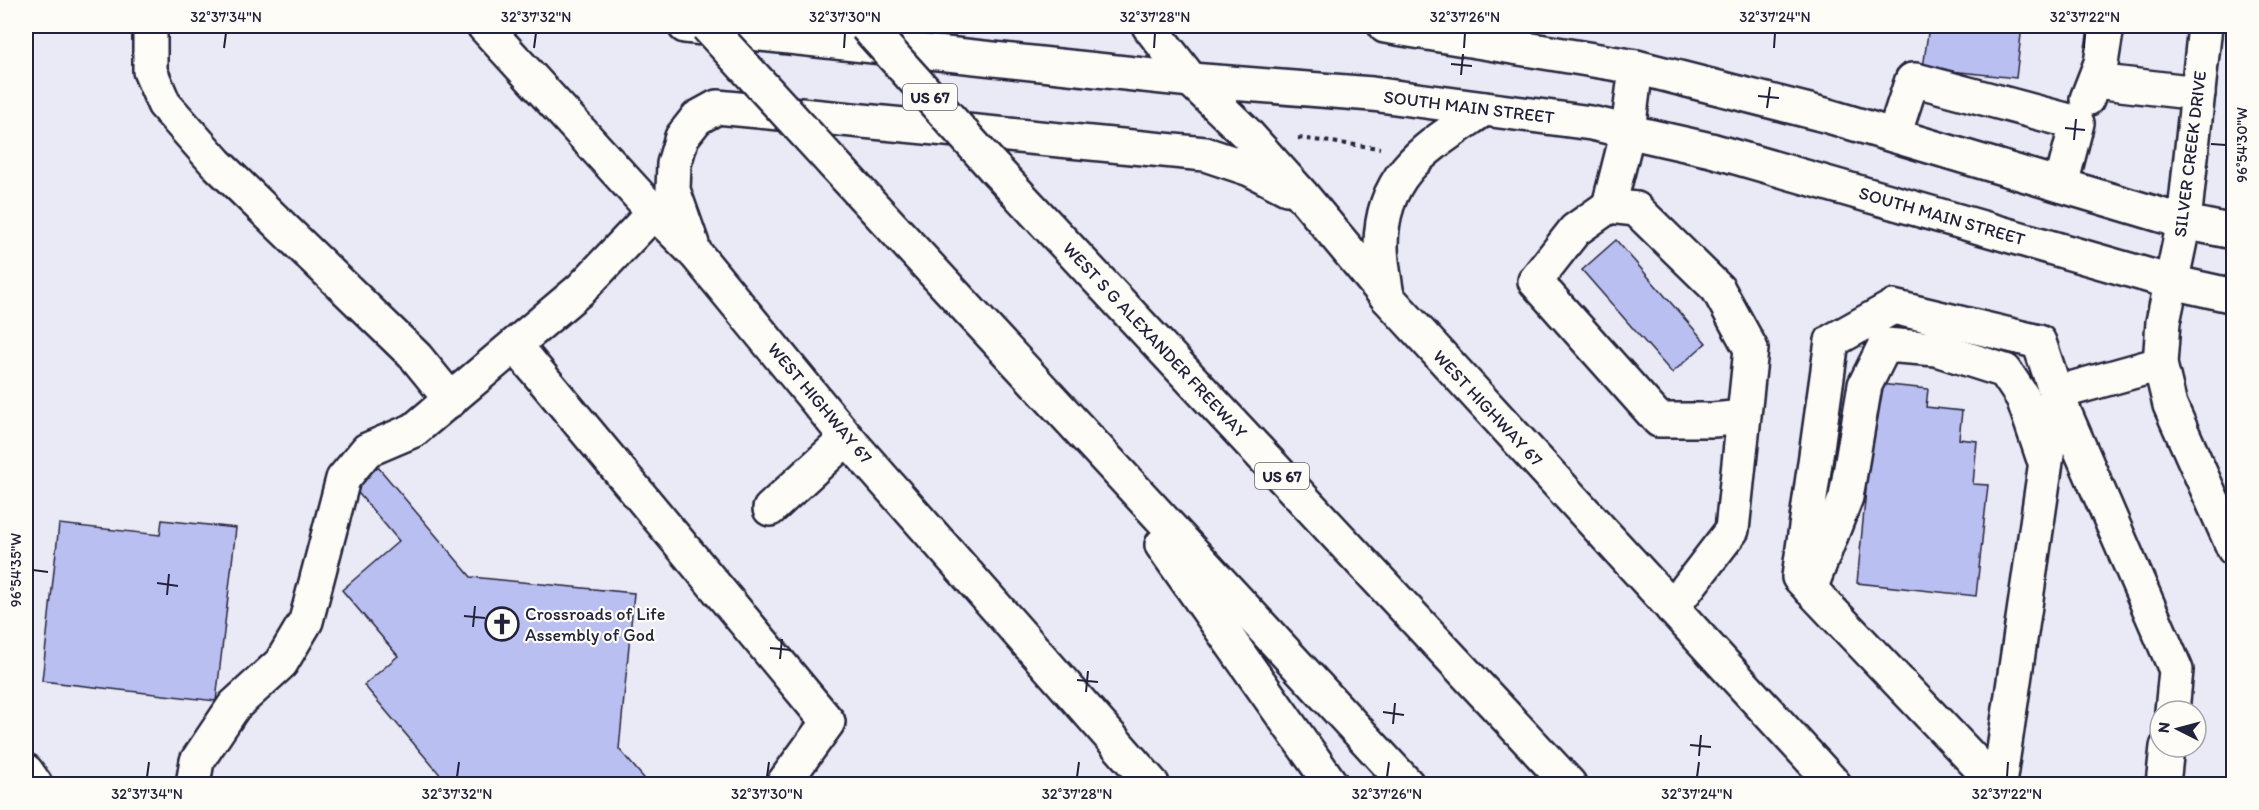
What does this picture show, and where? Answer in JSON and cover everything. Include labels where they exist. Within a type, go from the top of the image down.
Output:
[{"type":"main road","points":[[150,26],[150,71],[164,104],[216,163],[416,357],[451,400]]},
{"type":"main road","name":"WEST HIGHWAY 67","points":[[484,26],[654,212],[696,254],[848,438],[1152,784]]},
{"type":"main road","name":"SOUTH MAIN STREET","points":[[685,26],[1191,80],[1372,94],[1591,123],[1711,150],[2172,282],[2234,296]]},
{"type":"main road","points":[[707,26],[1407,784]]},
{"type":"main road","name":"WEST S G ALEXANDER FREEWAY","points":[[866,26],[994,168],[1569,784]]},
{"type":"main road","name":"WEST HIGHWAY 67","points":[[1149,26],[1191,80],[1246,133],[1302,195],[1387,297],[1834,784]]},
{"type":"main road","points":[[1385,26],[1636,67],[1825,115],[2184,222],[2234,232]]},
{"type":"main road","points":[[2061,185],[2077,123],[2101,63],[2107,26]]},
{"type":"main road","name":"SILVER CREEK DRIVE","points":[[2205,26],[2184,222],[2163,322],[2160,364],[2170,405],[2234,549]]},
{"type":"main road","points":[[1636,67],[1628,131],[1609,206],[1575,230],[1535,281],[1659,420],[1713,420],[1743,417]]},
{"type":"main road","points":[[1893,135],[1912,80],[2077,123]]},
{"type":"main road","points":[[2095,81],[2198,93]]},
{"type":"main road","points":[[696,254],[673,190],[674,164],[682,137],[697,118],[717,107],[1205,154],[1250,169],[1302,195]]},
{"type":"main road","points":[[1387,297],[1381,246],[1388,202],[1398,180],[1420,154],[1484,109]]},
{"type":"main road","points":[[1609,206],[1636,209],[1718,289],[1751,349],[1732,530],[1672,608]]},
{"type":"main road","points":[[193,784],[197,761],[234,706],[281,663],[306,621],[343,479],[367,450],[414,430],[581,289],[654,212]]},
{"type":"main road","points":[[1998,784],[1799,578],[1832,341],[1893,307],[2039,342],[2056,393],[2176,670],[2173,699]]},
{"type":"main road","points":[[515,345],[828,722],[783,784]]},
{"type":"main road","points":[[1810,589],[1846,497],[1864,385],[1885,345],[1936,349],[2006,371],[2023,398],[2046,465]]},
{"type":"main road","points":[[2056,393],[2160,364]]},
{"type":"main road","points":[[1998,784],[2056,393]]},
{"type":"main road","points":[[1076,427],[1331,784]]},
{"type":"main road","points":[[770,509],[848,438]]},
{"type":"main road","points":[[2163,784],[2166,759]]},
{"type":"main road","points":[[26,771],[35,784]]},
{"type":"path","points":[[1297,138],[1390,150]]},
{"type":"building","points":[[1929,26],[2022,26],[2016,78],[1923,68]]},
{"type":"building","points":[[1616,240],[1706,343],[1672,373],[1582,270]]},
{"type":"building","points":[[1879,384],[1928,389],[1926,407],[1962,411],[1959,439],[1977,441],[1973,484],[1988,485],[1976,596],[1857,583],[1867,480],[1839,477],[1844,431],[1874,434]]},
{"type":"building","name":"Crossroads of Life Assembly of God","points":[[378,467],[471,577],[634,593],[619,749],[649,784],[448,784],[364,685],[398,656],[342,590],[399,541],[354,488]]},
{"type":"building","points":[[162,520],[236,528],[216,701],[42,681],[59,524],[160,535]]},
{"type":"place","name":"Crossroads of Life Assembly of God","points":[[502,624]]}]
